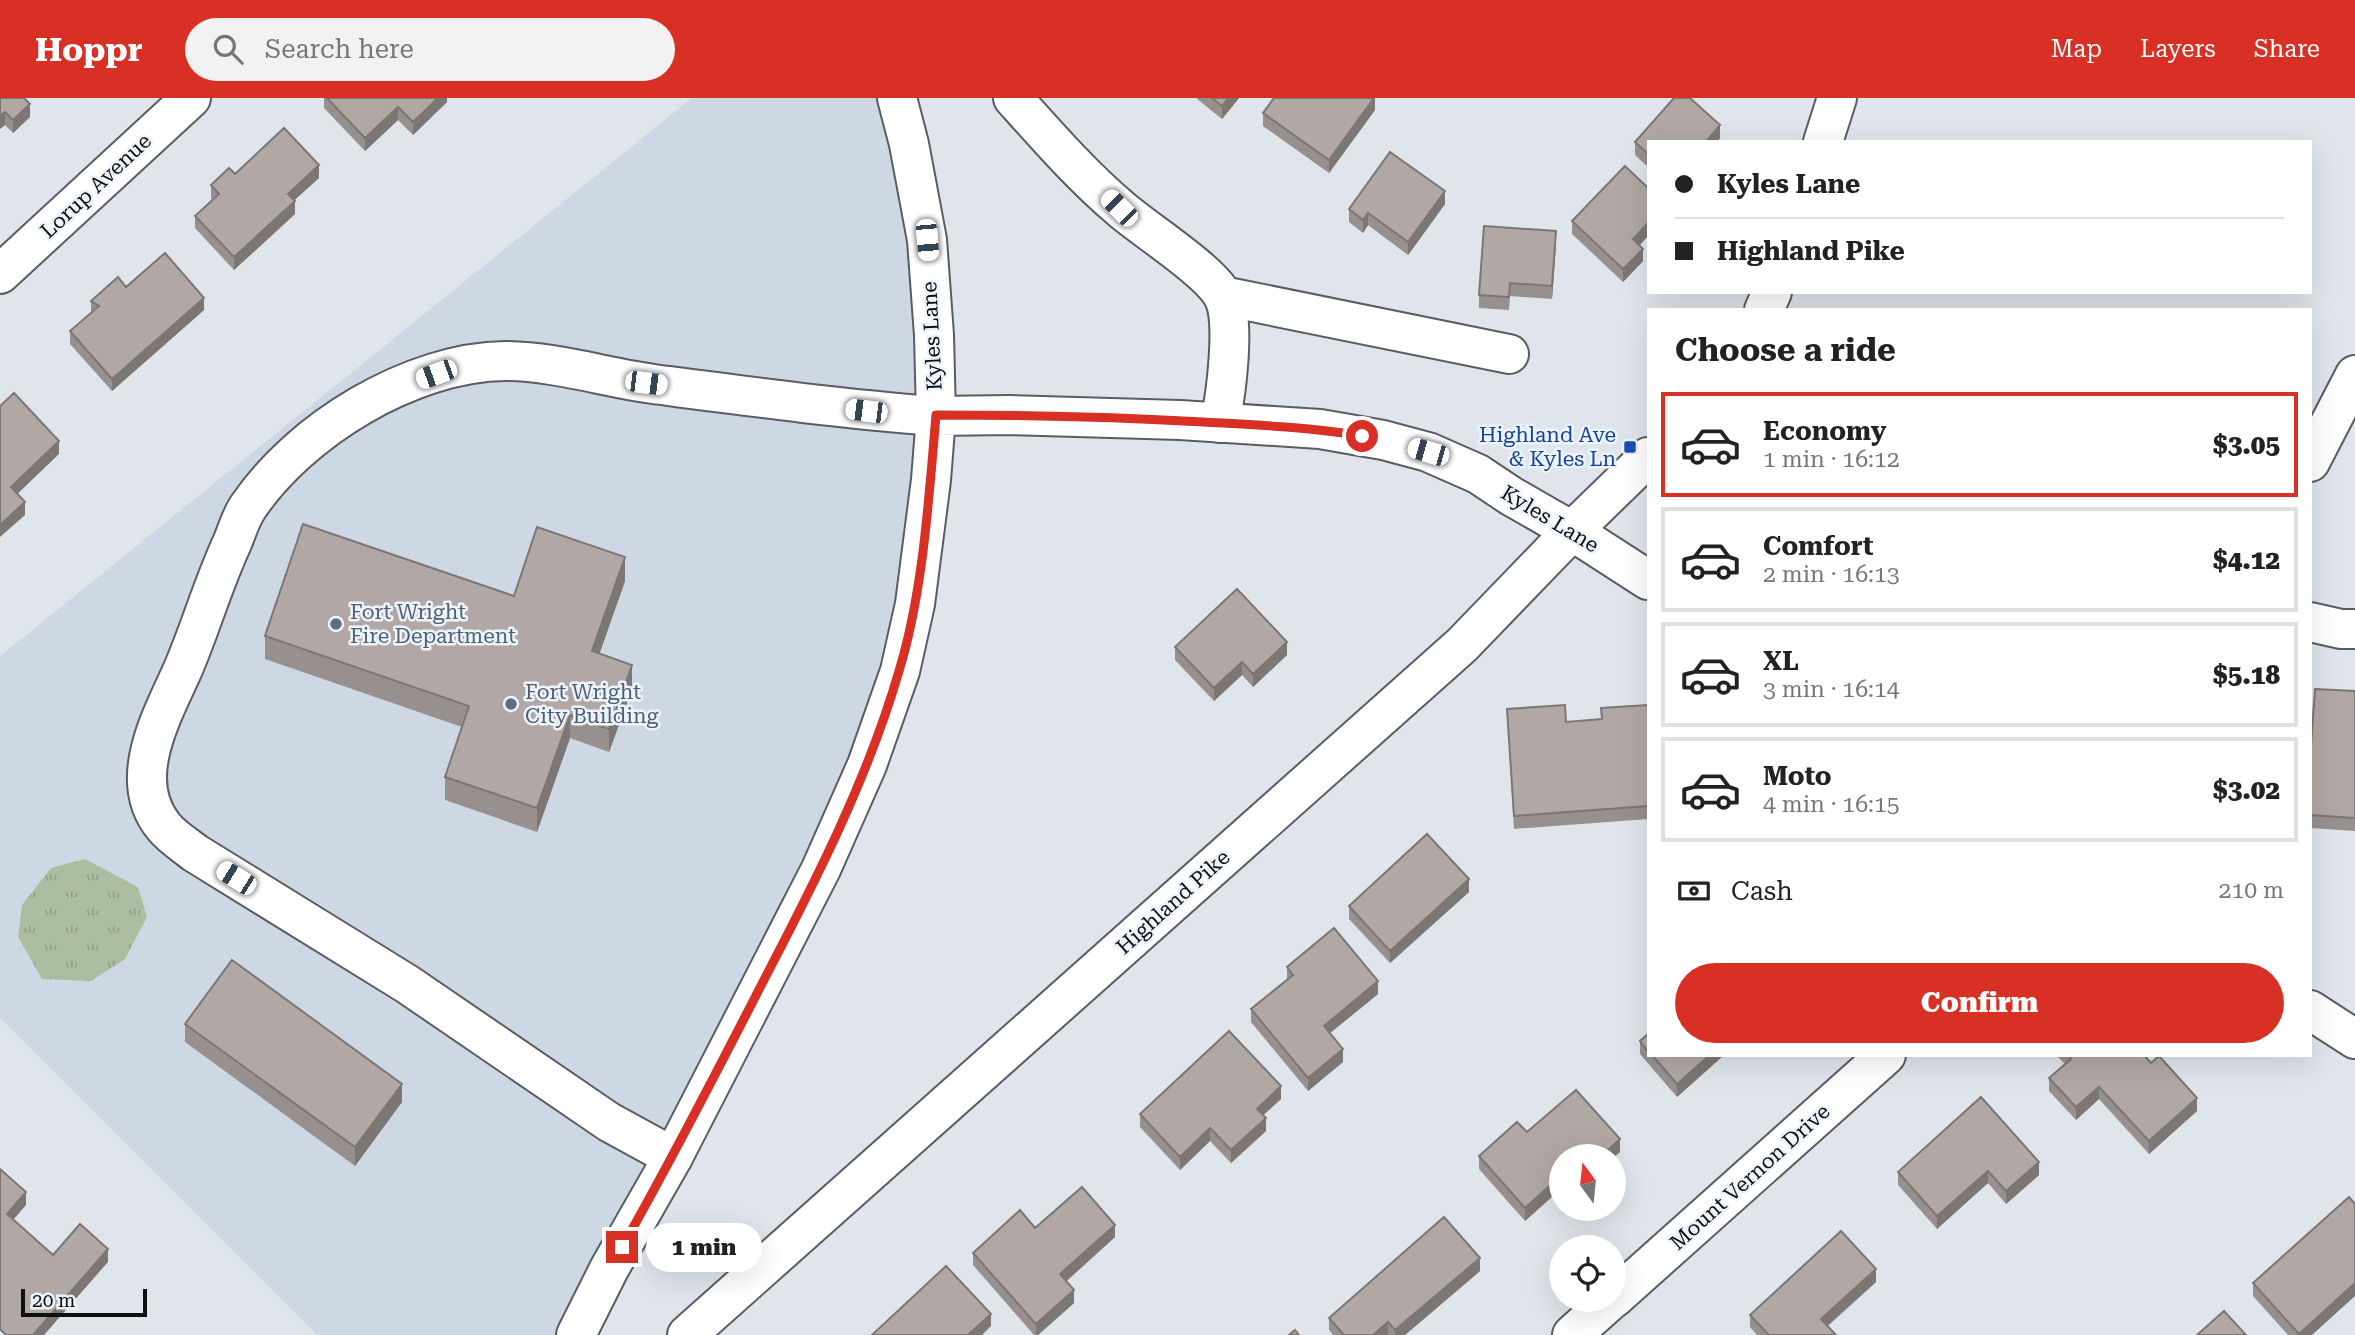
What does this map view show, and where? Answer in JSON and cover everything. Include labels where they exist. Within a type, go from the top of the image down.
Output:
[{"type":"street","name":"Lorup Avenue","points":[[0,274],[191,98]]},
{"type":"street","name":"Kyles Lane","points":[[897,98],[909,144],[927,240],[934,335],[936,415],[1220,423],[1320,429],[1383,440],[1428,452],[1478,474],[1647,579]]},
{"type":"street","points":[[1013,98],[1119,208],[1206,277],[1223,296],[1229,325],[1220,423]]},
{"type":"street","points":[[1824,140],[1837,98]]},
{"type":"street","points":[[1223,296],[1509,354]]},
{"type":"street","points":[[576,1335],[609,1269],[673,1157],[821,869],[867,765],[900,671],[915,604],[931,481],[936,415],[866,411],[651,384],[505,361],[455,367],[384,392],[334,422],[298,449],[247,508],[218,573],[195,640],[155,734],[146,773],[152,809],[165,829],[195,853],[407,984],[609,1122],[673,1157]]},
{"type":"street","points":[[2312,457],[2355,375]]},
{"type":"street","name":"Highland Pike","points":[[687,1335],[1462,645],[1647,458]]},
{"type":"street","points":[[2312,622],[2341,629],[2355,629]]},
{"type":"street","points":[[2312,1011],[2355,1039]]},
{"type":"street","name":"Mount Vernon Drive","points":[[1626,1287],[1884,1057]]},
{"type":"street","name":"Mount Vernon Drive","points":[[1572,1335],[1598,1312]]},
{"type":"shaded area","points":[[692,98],[897,98],[934,335],[900,671],[576,1335],[317,1335],[0,1018],[0,656]]},
{"type":"green space","points":[[85,859],[138,887],[147,917],[125,959],[91,981],[42,979],[18,937],[22,905],[51,868]]},
{"type":"building","points":[[0,98],[24,98],[30,104],[13,120],[5,112],[0,116]]},
{"type":"building","points":[[327,98],[438,98],[413,122],[398,107],[365,138]]},
{"type":"building","points":[[1212,98],[1228,98],[1222,106]]},
{"type":"building","points":[[1274,98],[1374,98],[1329,160],[1263,113]]},
{"type":"building","points":[[1674,98],[1690,98],[1720,125],[1708,140],[1647,140],[1647,153],[1635,142]]},
{"type":"building","points":[[284,128],[319,165],[288,194],[295,201],[234,257],[195,216],[219,194],[211,185],[229,168],[235,174]]},
{"type":"building","points":[[1390,152],[1445,191],[1408,242],[1368,213],[1363,220],[1349,209]]},
{"type":"building","points":[[1625,166],[1647,187],[1647,224],[1633,239],[1643,249],[1623,269],[1572,221]]},
{"type":"building","points":[[1484,226],[1556,231],[1552,286],[1510,283],[1509,297],[1479,295]]},
{"type":"building","points":[[165,253],[204,298],[112,379],[70,331],[99,306],[91,301],[118,277],[126,287]]},
{"type":"building","points":[[14,393],[59,441],[11,487],[25,502],[0,525],[0,406]]},
{"type":"building","name":"Fort Wright City Building","points":[[303,524],[514,596],[537,527],[625,557],[592,651],[632,665],[609,729],[570,715],[537,808],[445,777],[469,706],[265,636]]},
{"type":"building","points":[[1237,589],[1287,642],[1253,674],[1242,662],[1214,688],[1175,647]]},
{"type":"building","points":[[2315,689],[2355,691],[2355,818],[2312,815]]},
{"type":"building","points":[[1565,705],[1566,722],[1602,719],[1601,708],[1647,705],[1647,806],[1514,816],[1507,709]]},
{"type":"building","points":[[1427,834],[1469,879],[1390,951],[1349,906]]},
{"type":"building","points":[[1334,928],[1378,981],[1324,1026],[1343,1049],[1308,1078],[1251,1009],[1293,975],[1287,967]]},
{"type":"building","points":[[232,960],[402,1084],[355,1147],[185,1024]]},
{"type":"building","points":[[1229,1031],[1281,1086],[1257,1109],[1266,1118],[1231,1150],[1210,1128],[1180,1157],[1140,1114]]},
{"type":"building","points":[[1647,1035],[1647,1051],[1640,1041]]},
{"type":"building","points":[[1654,1057],[1708,1057],[1677,1084]]},
{"type":"building","points":[[2070,1057],[2146,1057],[2151,1063],[2160,1057],[2197,1098],[2149,1141],[2099,1087],[2076,1107],[2049,1078],[2071,1059]]},
{"type":"building","points":[[1576,1090],[1620,1139],[1614,1144],[1549,1144],[1549,1186],[1525,1208],[1479,1156],[1517,1122],[1527,1132]]},
{"type":"building","points":[[1981,1097],[2039,1162],[2006,1191],[1988,1171],[1937,1216],[1898,1172]]},
{"type":"building","points":[[0,1169],[26,1192],[7,1214],[53,1255],[80,1224],[108,1249],[33,1335],[6,1335],[0,1329]]},
{"type":"building","points":[[1082,1187],[1115,1225],[1060,1274],[1074,1290],[1036,1324],[973,1253],[1020,1210],[1035,1228]]},
{"type":"building","points":[[2349,1197],[2355,1204],[2355,1283],[2299,1334],[2253,1283]]},
{"type":"building","points":[[1444,1217],[1480,1258],[1395,1330],[1388,1322],[1373,1335],[1344,1335],[1329,1318]]},
{"type":"building","points":[[1841,1231],[1876,1269],[1821,1319],[1836,1335],[1769,1335],[1750,1315]]},
{"type":"building","points":[[946,1266],[991,1314],[968,1335],[872,1335]]},
{"type":"building","points":[[2224,1311],[2246,1335],[2197,1335]]},
{"type":"place","name":"Highland Ave & Kyles Ln","points":[[1630,447]]},
{"type":"place","name":"Fort Wright Fire Department","points":[[336,624]]},
{"type":"place","name":"Fort Wright City Building","points":[[511,704]]},
{"type":"route","points":[[622,1247],[673,1157],[821,869],[867,765],[900,671],[915,604],[931,481],[936,415],[1180,420],[1320,429],[1362,436]]}]
